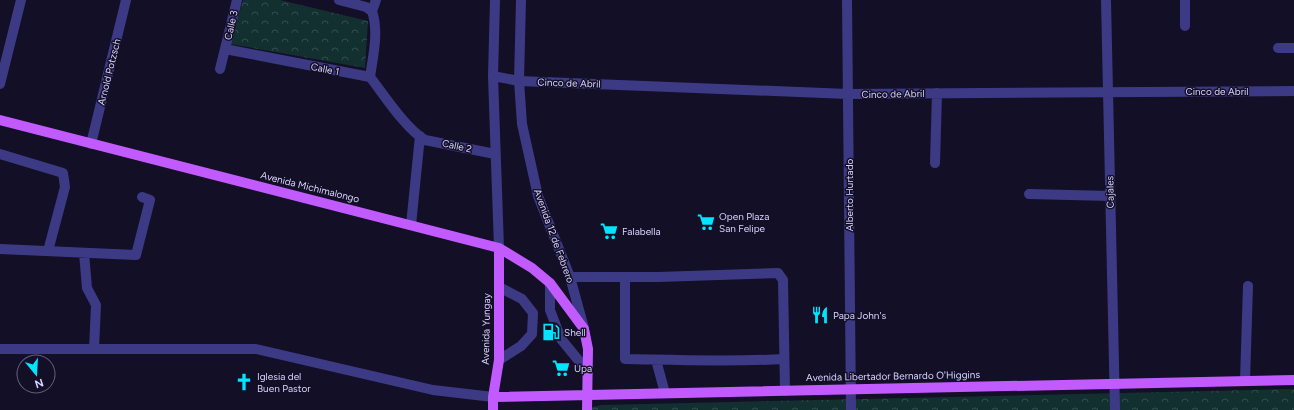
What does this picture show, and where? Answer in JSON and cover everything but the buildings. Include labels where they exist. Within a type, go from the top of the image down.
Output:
[{"type":"main road","name":"Avenida Michimalongo","points":[[0,120],[499,248],[532,268],[550,283],[584,329]]},
{"type":"main road","name":"Avenida Yungay","points":[[493,410],[493,397],[499,360],[499,248]]},
{"type":"main road","points":[[584,329],[588,349],[587,410]]},
{"type":"main road","name":"Avenida Libertador Bernardo O'Higgins","points":[[493,397],[1294,380]]},
{"type":"street","points":[[0,84],[22,0]]},
{"type":"street","name":"Arnold Potzsch","points":[[91,144],[126,0]]},
{"type":"street","name":"Calle 3","points":[[225,49],[237,0]]},
{"type":"street","points":[[339,0],[366,7],[372,11],[375,20],[375,30],[370,77],[411,129],[420,136],[411,225]]},
{"type":"street","points":[[372,11],[376,0]]},
{"type":"street","points":[[495,0],[493,76],[499,248]]},
{"type":"street","name":"Avenida 12 de Febrero","points":[[521,0],[519,81],[522,124],[538,196],[570,277],[584,329]]},
{"type":"street","name":"Alberto Hurtado","points":[[847,0],[851,410]]},
{"type":"street","name":"Cajales","points":[[1106,0],[1115,410]]},
{"type":"street","points":[[1185,0],[1185,26]]},
{"type":"street","points":[[1278,48],[1294,48]]},
{"type":"street","points":[[220,69],[225,49]]},
{"type":"street","name":"Calle 1","points":[[225,49],[370,77]]},
{"type":"street","name":"Cinco de Abril","points":[[493,76],[519,81],[848,94],[1294,91]]},
{"type":"street","points":[[935,163],[937,93]]},
{"type":"street","name":"Calle 2","points":[[420,136],[425,140],[495,154]]},
{"type":"street","points":[[0,154],[63,173],[65,187],[48,251]]},
{"type":"street","points":[[1029,194],[1111,196]]},
{"type":"street","points":[[0,249],[136,255],[150,200],[142,197]]},
{"type":"street","points":[[84,253],[87,288],[96,305],[94,349]]},
{"type":"street","points":[[570,277],[658,277],[778,273],[783,280],[784,391]]},
{"type":"street","points":[[625,277],[625,359],[751,361],[784,359]]},
{"type":"street","points":[[550,283],[550,310],[561,339],[588,372]]},
{"type":"street","points":[[1245,381],[1248,286]]},
{"type":"street","points":[[498,287],[522,299],[533,313],[532,334],[521,346],[499,360]]},
{"type":"street","points":[[0,349],[256,349],[434,390],[493,397]]},
{"type":"street","points":[[656,360],[665,393]]},
{"type":"green space","points":[[243,0],[280,0],[368,21],[365,68],[230,44]]},
{"type":"green space","points":[[1294,389],[1294,410],[591,410],[592,407],[602,405]]},
{"type":"place","name":"Open Plaza San Felipe","points":[[706,222]]},
{"type":"place","name":"Falabella","points":[[609,231]]},
{"type":"place","name":"Papa John's","points":[[820,315]]},
{"type":"place","name":"Shell","points":[[551,332]]},
{"type":"place","name":"Upa","points":[[561,368]]},
{"type":"place","name":"Iglesia del Buen Pastor","points":[[244,382]]}]
